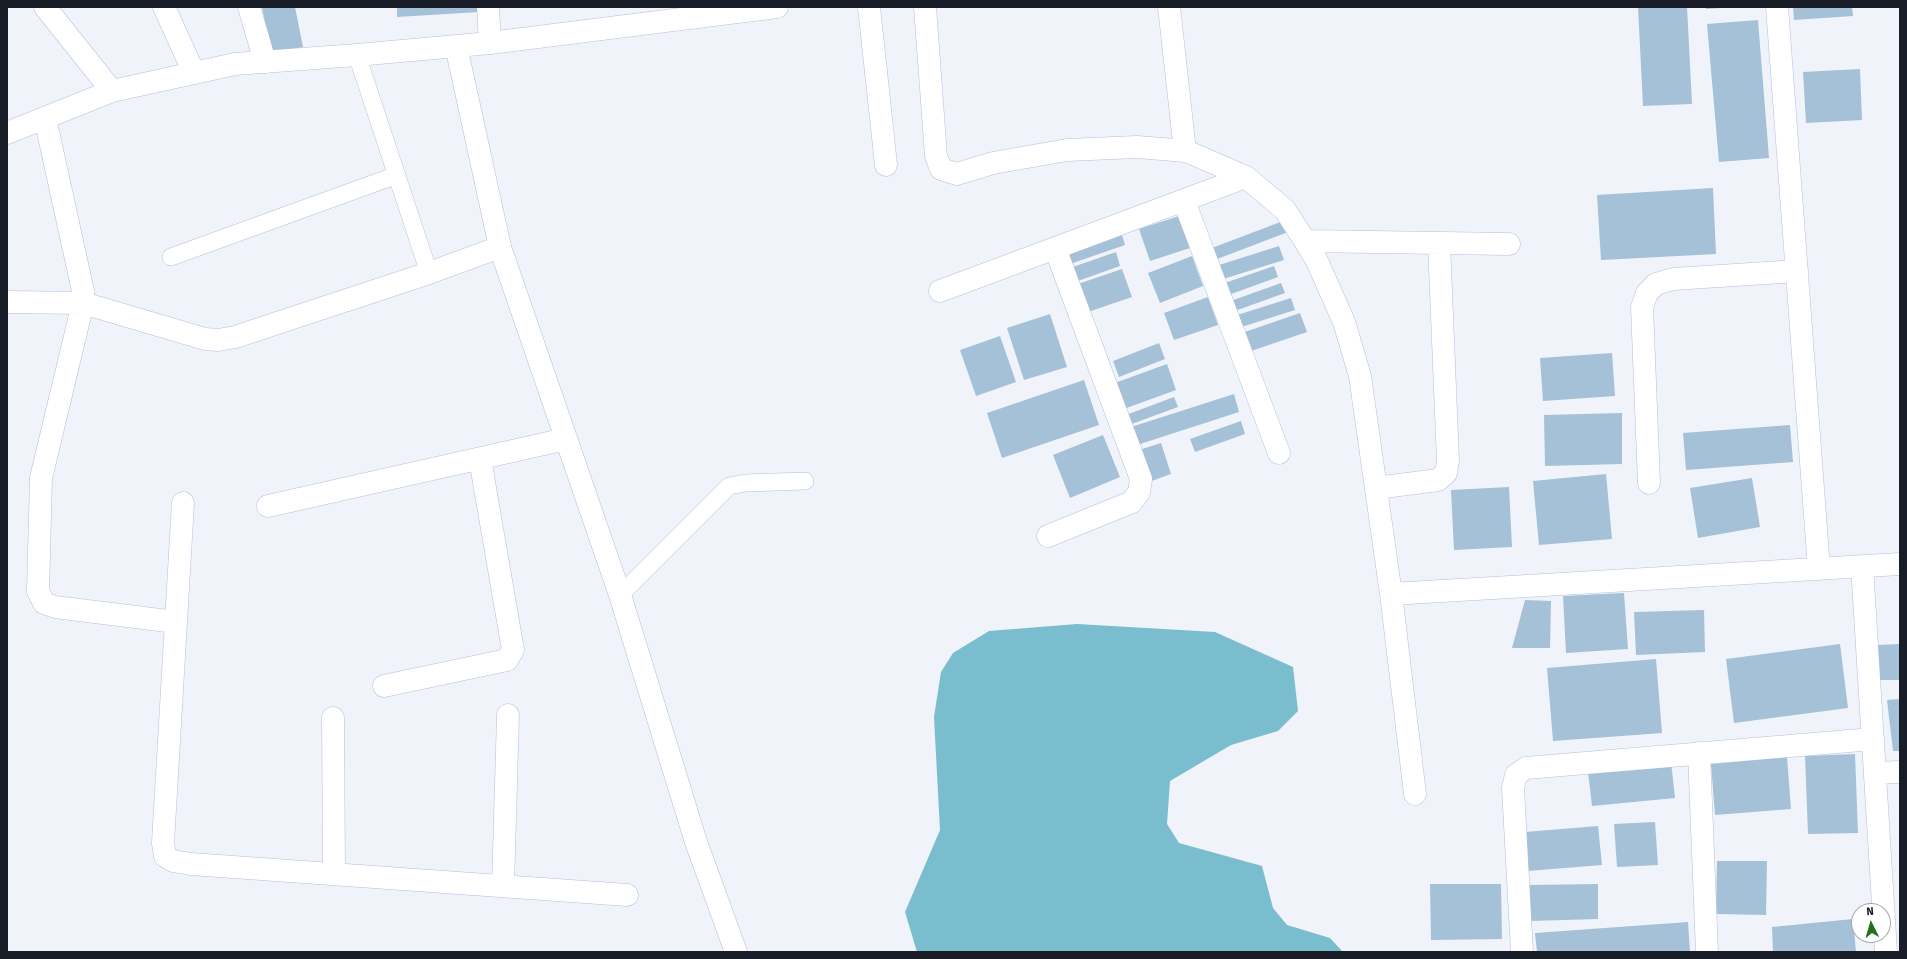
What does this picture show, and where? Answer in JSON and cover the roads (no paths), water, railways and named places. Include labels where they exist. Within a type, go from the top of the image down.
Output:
[{"type":"street","points":[[45,7],[112,91]]},
{"type":"street","points":[[164,7],[194,73]]},
{"type":"street","points":[[249,7],[264,62]]},
{"type":"street","points":[[488,7],[490,43]]},
{"type":"street","points":[[7,133],[112,91],[235,64],[490,43],[777,7]]},
{"type":"street","points":[[869,7],[886,165]]},
{"type":"street","points":[[925,7],[936,156],[941,169],[957,174],[993,163],[1067,150],[1137,147],[1185,151],[1246,177],[1285,210],[1305,241],[1317,261],[1344,322],[1360,376],[1390,594],[1415,794]]},
{"type":"street","points":[[1169,7],[1185,151]]},
{"type":"street","points":[[1777,7],[1819,568]]},
{"type":"street","points":[[456,46],[500,247],[620,595],[696,842],[736,952]]},
{"type":"street","points":[[45,118],[83,291],[83,303],[41,478],[38,591],[44,603],[55,607],[176,622]]},
{"type":"street","points":[[940,291],[1246,177]]},
{"type":"street","points":[[1184,201],[1278,453]]},
{"type":"street","points":[[1305,241],[1509,244]]},
{"type":"street","points":[[1376,488],[1438,480],[1446,473],[1448,461],[1439,243]]},
{"type":"street","points":[[7,302],[83,303],[200,338],[218,340],[234,337],[429,273],[500,247]]},
{"type":"street","points":[[1048,536],[1132,502],[1139,492],[1141,479],[1055,248]]},
{"type":"street","points":[[1649,483],[1642,307],[1647,293],[1656,284],[1673,279],[1797,272]]},
{"type":"street","points":[[268,506],[566,439]]},
{"type":"street","points":[[384,686],[507,660],[513,650],[480,459]]},
{"type":"street","points":[[184,503],[163,843],[165,856],[173,861],[190,864],[627,895]]},
{"type":"street","points":[[1390,594],[1900,564]]},
{"type":"street","points":[[1862,566],[1886,952]]},
{"type":"street","points":[[503,886],[508,715]]},
{"type":"street","points":[[333,718],[334,874]]},
{"type":"street","points":[[1522,952],[1513,788],[1516,775],[1526,768],[1873,739]]},
{"type":"street","points":[[1699,753],[1707,952]]},
{"type":"street","points":[[1875,773],[1900,772]]},
{"type":"lane","points":[[357,55],[429,273]]},
{"type":"lane","points":[[171,256],[397,176]]},
{"type":"lane","points":[[620,595],[729,486],[746,483],[805,481]]},
{"type":"water","points":[[1077,624],[1215,632],[1293,667],[1298,711],[1278,731],[1231,745],[1170,781],[1167,824],[1179,843],[1262,866],[1273,908],[1287,925],[1330,938],[1343,952],[917,952],[905,912],[940,830],[934,717],[941,672],[953,653],[989,631]]}]
